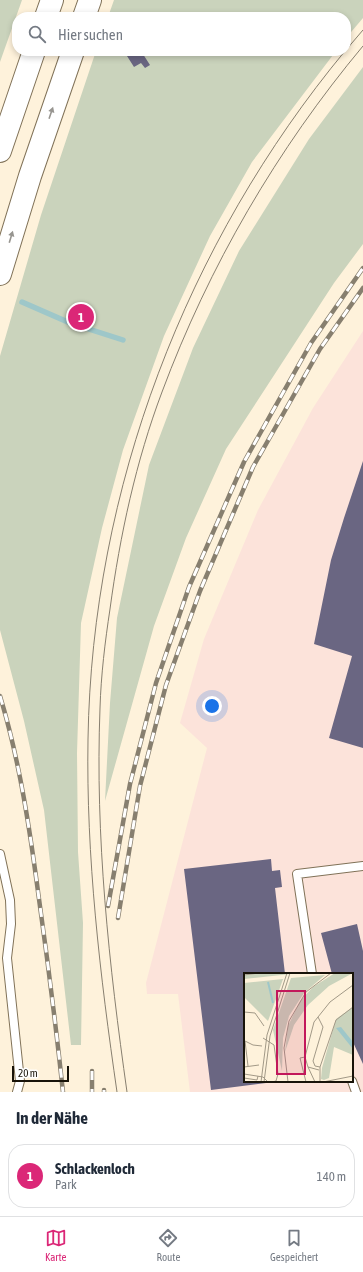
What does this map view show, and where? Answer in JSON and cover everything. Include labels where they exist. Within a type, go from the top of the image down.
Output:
[{"type":"highway","points":[[48,12],[52,0]]},
{"type":"highway","points":[[86,12],[90,0]]},
{"type":"highway","points":[[0,151],[32,56]]},
{"type":"highway","points":[[0,274],[30,176],[71,56]]},
{"type":"lane","points":[[0,854],[10,900],[11,924],[7,958],[20,1081],[17,1092]]},
{"type":"lane","points":[[312,973],[297,874],[363,866]]},
{"type":"lane","points":[[352,1082],[356,1092]]},
{"type":"shaded area","points":[[363,331],[363,1092],[190,1092],[178,994],[147,994],[146,983],[207,748],[180,723],[204,639],[258,510],[313,408]]},
{"type":"green space","points":[[0,0],[22,0],[18,12],[12,12],[12,28],[0,62]]},
{"type":"green space","points":[[114,0],[363,0],[363,18],[351,32],[351,12],[110,12]]},
{"type":"green space","points":[[94,56],[332,56],[252,162],[210,236],[164,336],[123,450],[102,528],[81,623],[77,753],[78,852],[83,923],[81,1045],[71,1045],[44,810],[24,721],[0,630],[0,356],[41,215]]},
{"type":"green space","points":[[363,67],[363,244],[334,283],[226,449],[186,538],[154,626],[105,801],[110,703],[117,618],[149,465],[193,348],[239,251],[309,139]]},
{"type":"building","points":[[127,56],[144,56],[150,65],[145,68],[141,63],[134,67]]},
{"type":"building","points":[[363,461],[363,748],[329,738],[352,656],[314,644],[331,560]]},
{"type":"building","points":[[271,859],[272,871],[280,870],[282,887],[275,888],[285,973],[244,973],[244,1082],[274,1082],[211,1090],[184,869]]},
{"type":"building","points":[[357,924],[363,951],[363,1064],[353,1042],[353,973],[332,973],[321,933]]},
{"type":"waterway","points":[[22,302],[70,323],[123,340]]},
{"type":"tram line","points":[[351,44],[363,30]]},
{"type":"tram line","points":[[127,1092],[109,949],[102,853],[99,756],[102,671],[105,646],[114,581],[130,499],[144,445],[162,392],[201,299],[224,254],[248,210],[302,126],[363,46]]},
{"type":"tram line","points":[[117,1092],[95,916],[89,827],[88,783],[88,739],[94,646],[107,553],[129,462],[158,373],[195,287],[238,204],[288,125],[341,56]]},
{"type":"railway","points":[[108,906],[130,784],[156,683],[189,587],[244,462],[311,343],[363,268]]},
{"type":"railway","points":[[118,918],[140,786],[166,685],[200,591],[253,467],[320,349],[363,288]]},
{"type":"railway","points":[[0,696],[19,771],[28,822],[49,971],[63,1092]]},
{"type":"railway","points":[[92,1071],[92,1092]]},
{"type":"place","name":"Schlackenloch","points":[[81,317]]}]
